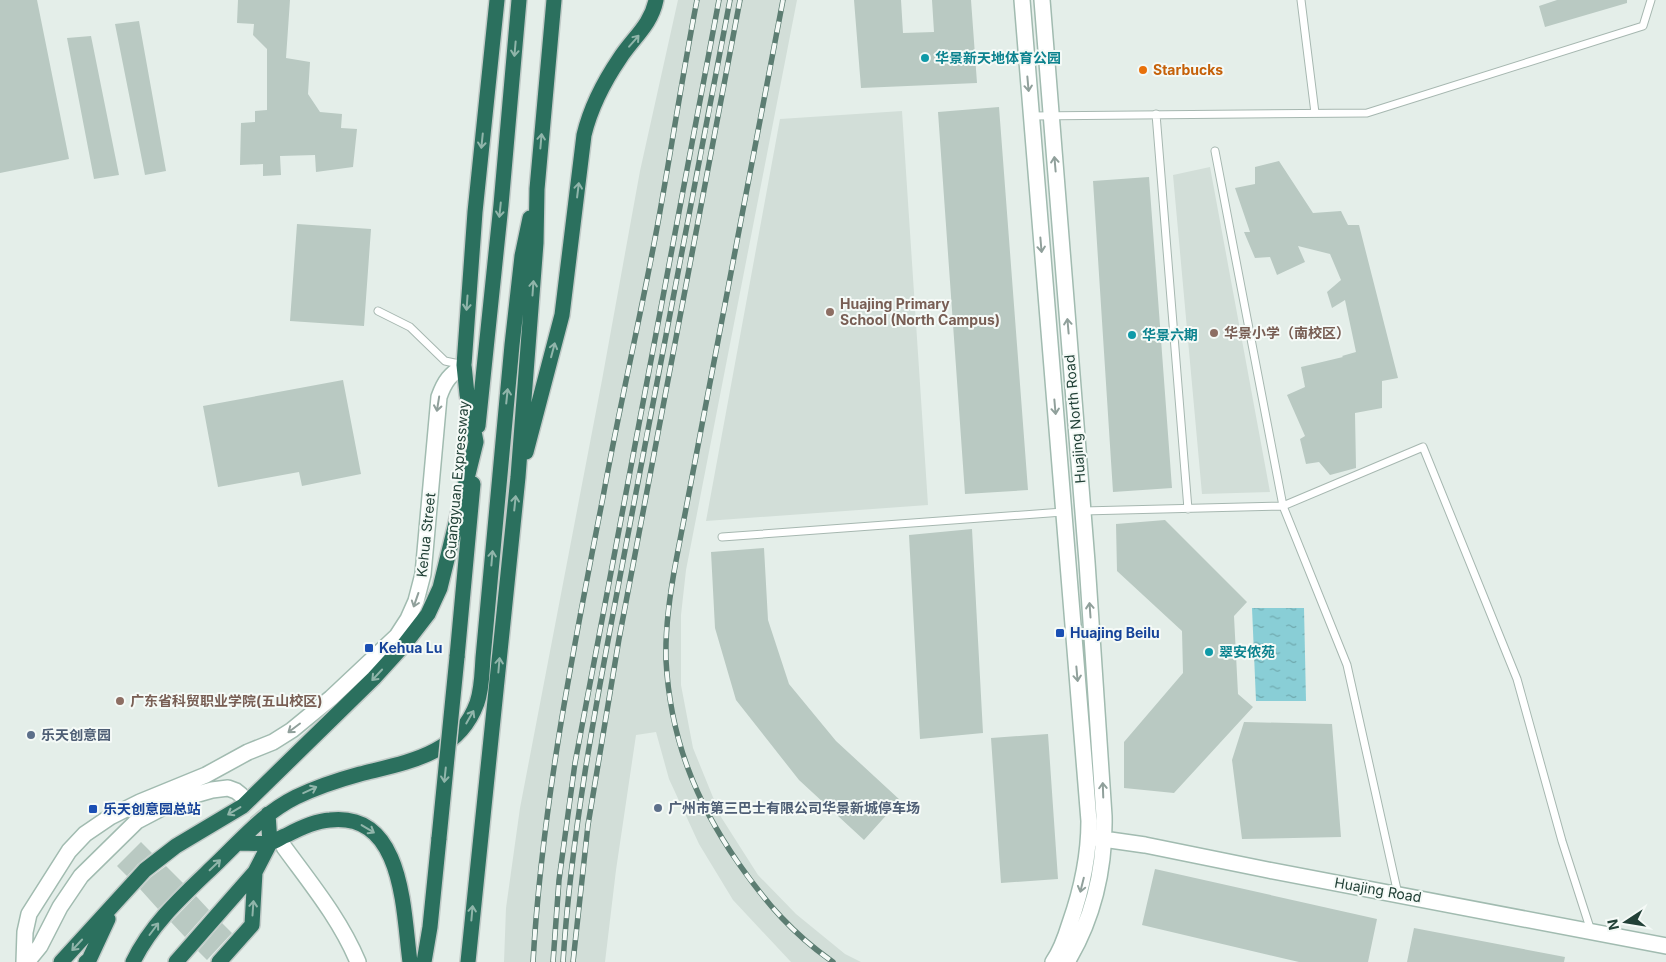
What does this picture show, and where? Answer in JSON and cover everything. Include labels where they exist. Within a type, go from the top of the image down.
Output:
[{"type":"highway","points":[[61,962],[145,870],[176,846],[243,806],[374,678],[404,645],[428,614],[440,588],[476,442],[467,394],[464,365],[486,93],[497,0]]},
{"type":"highway","name":"Guangyuan Expressway","points":[[424,962],[430,926],[457,657],[519,0]]},
{"type":"highway","points":[[468,962],[518,476],[536,243],[537,189],[554,0]]},
{"type":"highway","points":[[518,476],[542,397],[562,316],[584,135],[589,112],[621,56],[648,23],[656,0]]},
{"type":"highway","points":[[133,962],[156,925],[180,899],[268,814],[295,798],[321,786],[417,760],[434,752],[452,739],[472,716],[478,701],[483,658],[522,256],[537,189]]},
{"type":"highway","points":[[268,814],[277,845]]},
{"type":"highway","points":[[176,962],[256,872],[277,845],[305,826],[330,820],[354,821],[373,831],[387,848],[396,870],[402,896],[410,962]]},
{"type":"highway","points":[[238,843],[277,845]]},
{"type":"highway","points":[[219,962],[252,925],[256,872]]},
{"type":"highway","points":[[86,962],[89,960],[114,906]]},
{"type":"street","name":"Huajing North Road","points":[[1022,0],[1030,116],[1086,777],[1097,838]]},
{"type":"street","name":"Huajing North Road","points":[[1042,0],[1083,511],[1102,782],[1097,838]]},
{"type":"street","name":"Kehua Street","points":[[25,962],[25,932],[29,914],[69,851],[85,834],[140,802],[206,775],[248,752],[273,742],[292,730],[331,698],[397,636],[408,619],[416,601],[424,574],[439,396],[442,387],[450,375],[464,365]]},
{"type":"street","points":[[25,962],[40,946],[60,906],[81,876],[137,821],[177,800],[212,790],[228,788],[241,795]]},
{"type":"street","name":"Huajing Road","points":[[1097,838],[1145,845],[1666,946]]},
{"type":"street","points":[[1053,962],[1068,930],[1097,838]]},
{"type":"street","points":[[1067,962],[1077,945],[1099,881],[1097,838]]},
{"type":"street","points":[[277,845],[333,914],[345,932],[358,962]]},
{"type":"lane","points":[[1301,0],[1315,113]]},
{"type":"lane","points":[[1030,116],[1051,114],[1367,113],[1643,26],[1651,0]]},
{"type":"lane","points":[[1156,114],[1188,509]]},
{"type":"lane","points":[[1215,151],[1283,506],[1348,665],[1398,894]]},
{"type":"lane","points":[[378,311],[410,327],[445,361],[464,365]]},
{"type":"lane","points":[[1083,511],[1283,506],[1423,447],[1517,679],[1562,841],[1591,931]]},
{"type":"lane","points":[[722,537],[1063,512]]},
{"type":"shaded area","points":[[678,0],[797,0],[686,570],[681,615],[681,685],[693,748],[721,817],[758,875],[796,914],[845,954],[861,962],[791,962],[733,900],[699,844],[669,779],[656,732],[636,735],[616,870],[605,962],[504,962],[506,908],[520,808],[640,171]]},
{"type":"shaded area","name":"Huajing Primary School (North Campus)","points":[[902,111],[928,505],[706,521],[780,119]]},
{"type":"shaded area","name":"华景小学（南校区）","points":[[1210,167],[1270,492],[1202,494],[1173,175]]},
{"type":"water","points":[[1252,608],[1304,608],[1306,701],[1256,701]]},
{"type":"building","points":[[0,0],[37,0],[69,159],[0,173]]},
{"type":"building","points":[[238,0],[290,0],[286,58],[310,62],[308,94],[320,112],[342,114],[341,128],[357,129],[353,167],[316,172],[315,155],[280,156],[281,175],[263,176],[263,164],[240,165],[241,123],[255,122],[255,111],[267,110],[267,49],[253,35],[254,24],[237,23]]},
{"type":"building","points":[[854,0],[901,0],[903,33],[934,32],[932,0],[971,0],[977,83],[861,88]]},
{"type":"building","points":[[1557,0],[1627,0],[1627,3],[1545,27],[1539,6]]},
{"type":"building","points":[[139,21],[166,171],[145,175],[115,24]]},
{"type":"building","points":[[91,36],[119,175],[94,179],[67,38]]},
{"type":"building","points":[[999,107],[1028,490],[965,494],[938,112]]},
{"type":"building","points":[[1279,161],[1313,213],[1341,211],[1348,225],[1359,225],[1398,378],[1382,381],[1382,408],[1355,413],[1356,468],[1330,475],[1319,462],[1306,464],[1300,439],[1305,436],[1287,395],[1305,387],[1301,367],[1356,352],[1345,300],[1332,308],[1327,292],[1341,280],[1330,254],[1298,246],[1305,262],[1277,275],[1270,257],[1255,258],[1244,232],[1250,232],[1235,188],[1255,184],[1255,167]]},
{"type":"building","name":"华景六期","points":[[1149,177],[1172,488],[1113,492],[1093,181]]},
{"type":"building","points":[[297,224],[371,229],[364,326],[290,321]]},
{"type":"building","points":[[343,380],[361,474],[302,486],[299,472],[218,487],[203,406]]},
{"type":"building","name":"翠安侬苑","points":[[1165,520],[1247,602],[1234,616],[1238,694],[1253,707],[1174,793],[1124,788],[1124,742],[1183,673],[1182,631],[1117,571],[1116,524]]},
{"type":"building","points":[[972,529],[983,733],[920,739],[909,535]]},
{"type":"building","points":[[764,548],[768,620],[789,684],[836,741],[900,800],[864,840],[799,780],[736,700],[715,628],[711,552]]},
{"type":"building","points":[[1244,722],[1332,724],[1341,837],[1242,839],[1232,760]]},
{"type":"building","points":[[1048,734],[1058,879],[1001,883],[991,738]]},
{"type":"building","points":[[141,842],[152,853],[127,876],[117,866]]},
{"type":"building","points":[[166,866],[183,883],[158,909],[140,889],[151,877]]},
{"type":"building","points":[[1155,869],[1377,919],[1368,962],[1299,962],[1142,925]]},
{"type":"building","points":[[196,896],[209,910],[185,937],[171,922]]},
{"type":"building","points":[[222,923],[232,933],[207,960],[198,951]]},
{"type":"building","points":[[1414,928],[1565,957],[1564,962],[1407,962]]},
{"type":"tunnel","points":[[241,795],[270,830]]},
{"type":"railway","points":[[533,962],[537,903],[560,728],[664,190],[697,0]]},
{"type":"railway","points":[[553,962],[559,880],[575,763],[719,0]]},
{"type":"railway","points":[[563,962],[573,857],[597,701],[730,0]]},
{"type":"railway","points":[[573,962],[588,825],[619,639],[740,0]]},
{"type":"railway","points":[[783,0],[674,573],[667,623],[666,660],[668,688],[679,742],[698,792],[723,840],[781,918],[805,941],[833,962]]},
{"type":"place","name":"华景新天地体育公园","points":[[925,58]]},
{"type":"place","name":"Starbucks","points":[[1143,70]]},
{"type":"place","name":"Huajing Primary School (North Campus)","points":[[830,312]]},
{"type":"place","name":"华景小学（南校区）","points":[[1214,333]]},
{"type":"place","name":"华景六期","points":[[1132,335]]},
{"type":"place","name":"Huajing Beilu","points":[[1060,633]]},
{"type":"place","name":"Kehua Lu","points":[[369,648]]},
{"type":"place","name":"翠安侬苑","points":[[1209,652]]},
{"type":"place","name":"广东省科贸职业学院(五山校区)","points":[[120,701]]},
{"type":"place","name":"乐天创意园","points":[[31,735]]},
{"type":"place","name":"广州市第三巴士有限公司华景新城停车场","points":[[658,808]]},
{"type":"place","name":"乐天创意园总站","points":[[93,809]]}]
